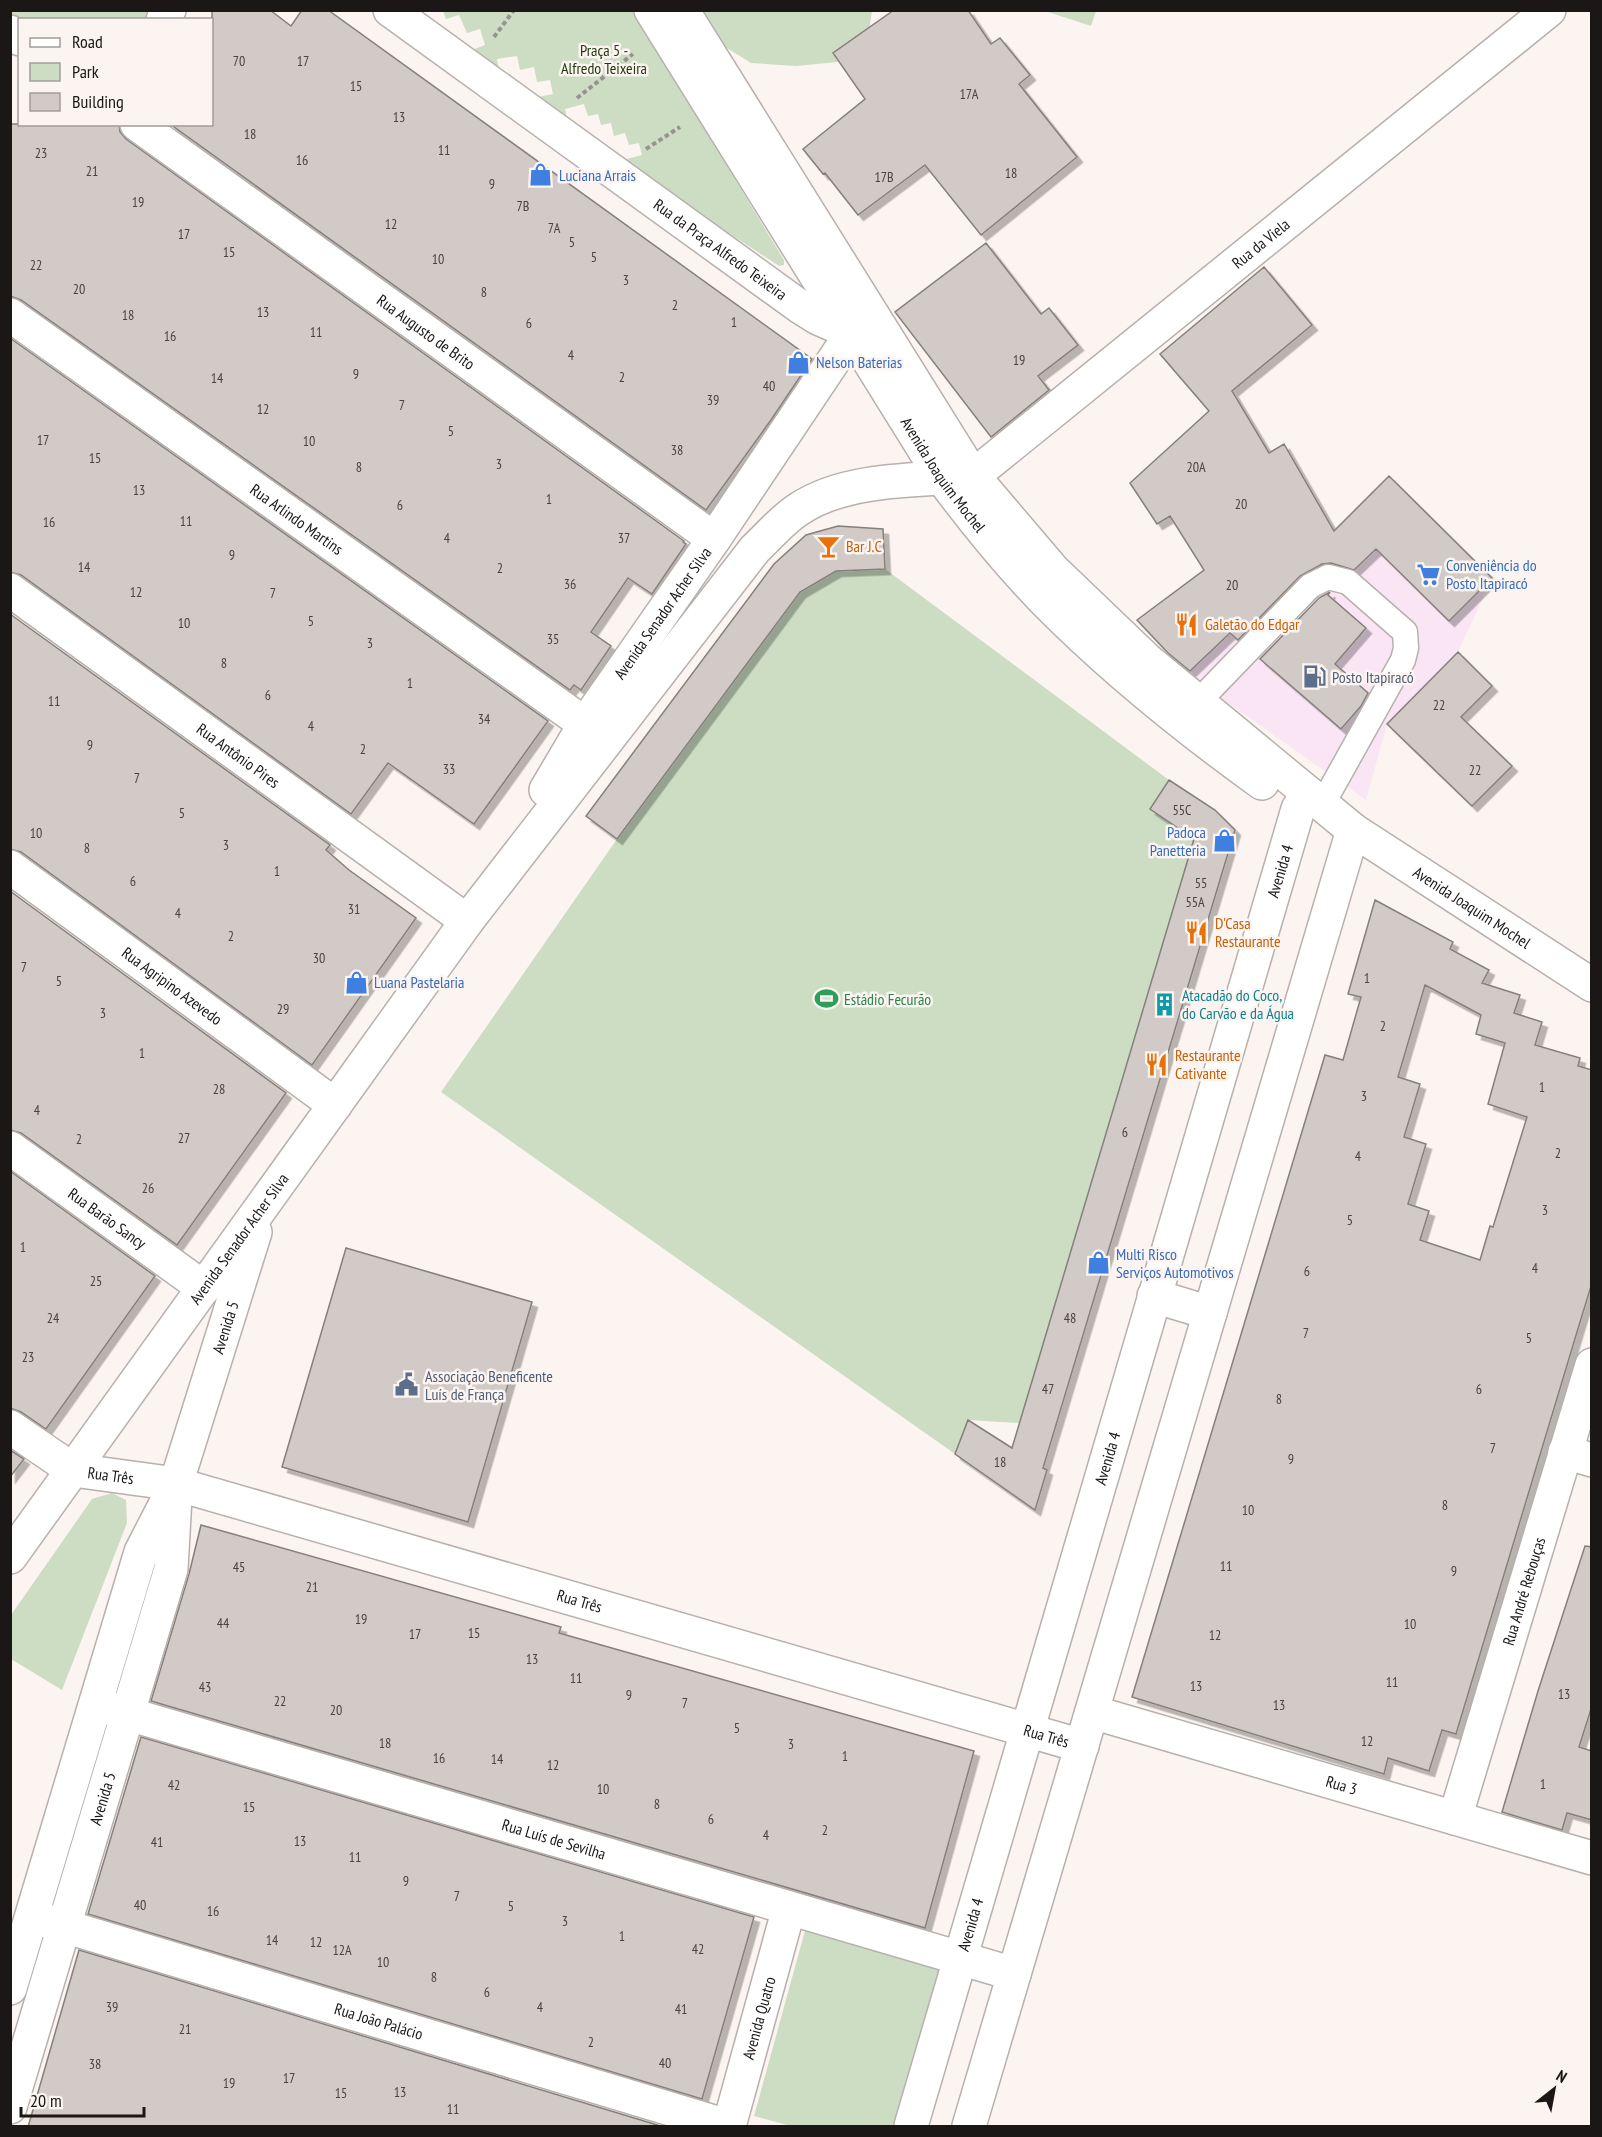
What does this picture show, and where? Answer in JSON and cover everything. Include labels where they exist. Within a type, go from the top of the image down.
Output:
[{"type":"street","name":"Rua da Praça Alfredo Teixeira","points":[[390,10],[799,306],[818,318],[864,326]]},
{"type":"street","name":"Avenida Joaquim Mochel","points":[[651,10],[864,326]]},
{"type":"street","name":"Avenida Joaquim Mochel","points":[[682,10],[864,326],[1004,556],[1069,624],[1157,702],[1210,745],[1309,802],[1592,985]]},
{"type":"street","name":"Rua da Viela","points":[[957,477],[1549,10]]},
{"type":"street","name":"Rua Augusto de Brito","points":[[140,126],[714,539]]},
{"type":"street","name":"Rua Arlindo Martins","points":[[10,315],[585,724]]},
{"type":"street","name":"Avenida Senador Acher Silva","points":[[467,921],[585,724],[864,326]]},
{"type":"street","name":"Avenida Joaquim Mochel","points":[[957,477],[1112,629],[1309,802]]},
{"type":"street","name":"Avenida Senador Acher Silva","points":[[10,1557],[467,921],[755,549],[798,509],[823,496],[858,485],[957,477]]},
{"type":"street","name":"Rua Antônio Pires","points":[[10,590],[467,921]]},
{"type":"street","name":"Avenida 4","points":[[911,2127],[1154,1296],[1309,802]]},
{"type":"street","points":[[969,2127],[1353,830]]},
{"type":"street","name":"Rua Agripino Azevedo","points":[[10,867],[335,1105]]},
{"type":"street","name":"Rua Barão Sancy","points":[[10,1148],[204,1288]]},
{"type":"street","name":"Avenida 5","points":[[10,1988],[141,1552],[176,1484],[263,1204]]},
{"type":"street","points":[[1154,1296],[1210,1313]]},
{"type":"street","name":"Rua André Rebouças","points":[[1455,1818],[1578,1456],[1592,1365]]},
{"type":"street","points":[[10,1427],[73,1470]]},
{"type":"street","name":"Rua Três","points":[[73,1470],[176,1484],[1082,1746]]},
{"type":"street","name":"Avenida 5","points":[[10,2107],[171,1569],[176,1484]]},
{"type":"street","name":"Rua Luís de Sevilha","points":[[95,1704],[1014,1974]]},
{"type":"street","name":"Rua 3","points":[[1092,1712],[1592,1858]]},
{"type":"street","name":"Avenida Quatro","points":[[728,2127],[789,1908]]},
{"type":"street","name":"Rua João Palácio","points":[[32,1917],[728,2127]]},
{"type":"lane","points":[[1197,703],[1310,586],[1328,578],[1348,582],[1405,632],[1406,648],[1403,660],[1309,802]]},
{"type":"path","points":[[502,43],[493,36],[514,10]]},
{"type":"path","points":[[585,105],[576,99],[636,51]]},
{"type":"path","points":[[642,156],[646,148],[683,125]]},
{"type":"path","points":[[637,142],[646,148]]},
{"type":"shaded area","points":[[1389,476],[1492,578],[1458,652],[1387,724],[1366,800],[1187,674],[1317,550]]},
{"type":"green space","points":[[11,11],[152,11],[146,18],[18,18],[18,20],[11,20]]},
{"type":"green space","name":"Praça 5 - Alfredo Teixeira","points":[[443,11],[633,11],[784,260],[784,265],[779,266],[619,161],[642,155],[639,143],[629,145],[625,133],[614,136],[611,123],[601,125],[598,114],[588,116],[584,104],[565,109],[568,124],[533,98],[553,94],[550,80],[537,82],[534,67],[520,70],[517,56],[497,59],[500,75],[467,52],[485,45],[480,29],[467,33],[459,15],[446,19]]},
{"type":"green space","points":[[697,11],[872,11],[869,31],[837,62],[796,66],[751,63],[714,40]]},
{"type":"green space","points":[[1045,11],[1096,11],[1091,26]]},
{"type":"green space","name":"Estádio Fecurão","points":[[885,569],[1169,780],[1150,809],[1195,840],[1019,1423],[968,1420],[955,1454],[441,1092],[617,839],[800,592],[836,571]]},
{"type":"green space","points":[[112,1493],[126,1500],[127,1523],[62,1690],[11,1659],[11,1615],[92,1499]]},
{"type":"green space","points":[[806,1927],[947,1966],[903,2126],[791,2126],[754,2116]]},
{"type":"building","points":[[212,10],[270,10],[291,26],[302,10],[328,10],[812,359],[706,510],[173,126],[213,126]]},
{"type":"building","points":[[894,10],[968,10],[991,44],[1000,38],[1030,75],[1019,84],[1077,157],[981,235],[925,165],[858,215],[803,149],[865,99],[833,53]]},
{"type":"building","points":[[10,124],[18,124],[18,126],[119,126],[120,132],[126,139],[686,544],[652,594],[628,578],[591,632],[611,646],[581,690],[574,685],[570,690],[21,300],[10,296]]},
{"type":"building","points":[[986,243],[1041,314],[1049,308],[1078,345],[1038,376],[1049,390],[991,437],[895,312]]},
{"type":"building","points":[[1264,267],[1312,325],[1232,391],[1269,453],[1284,444],[1334,531],[1389,476],[1492,578],[1449,621],[1376,549],[1354,570],[1331,563],[1322,564],[1300,576],[1238,640],[1230,633],[1190,671],[1168,653],[1137,620],[1204,570],[1170,516],[1157,524],[1130,483],[1209,411],[1160,354]]},
{"type":"building","points":[[10,338],[548,721],[474,824],[388,763],[351,814],[21,575],[10,572]]},
{"type":"building","points":[[838,526],[883,529],[885,569],[836,571],[800,592],[617,839],[586,816],[774,564],[806,535]]},
{"type":"building","points":[[1330,592],[1328,595],[1366,628],[1335,664],[1368,693],[1361,706],[1341,729],[1260,659],[1319,598]]},
{"type":"building","points":[[10,614],[330,845],[326,850],[349,870],[416,918],[312,1065],[21,852],[10,849]]},
{"type":"building","points":[[1458,652],[1492,686],[1461,717],[1512,766],[1472,806],[1387,724]]},
{"type":"building","points":[[1169,780],[1215,810],[1235,830],[1043,1468],[1047,1470],[1035,1510],[955,1454],[968,1420],[1012,1448],[1194,839],[1150,809]]},
{"type":"building","points":[[10,891],[286,1093],[177,1245],[21,1133],[10,1130]]},
{"type":"building","points":[[1375,900],[1453,942],[1450,949],[1489,970],[1482,983],[1520,995],[1514,1013],[1542,1022],[1535,1045],[1580,1058],[1578,1066],[1592,1070],[1592,1283],[1456,1734],[1442,1730],[1429,1771],[1388,1758],[1384,1774],[1132,1697],[1325,1055],[1343,1060],[1361,997],[1348,994]],"holes":[[[1425,985],[1481,1015],[1476,1034],[1505,1043],[1488,1104],[1527,1117],[1493,1227],[1490,1226],[1480,1260],[1420,1240],[1429,1211],[1408,1204],[1426,1144],[1404,1137],[1420,1084],[1398,1077]]]},
{"type":"building","points":[[10,1171],[155,1276],[46,1429],[21,1412],[10,1408]]},
{"type":"building","name":"Associação Beneficente Luís de França","points":[[346,1248],[532,1302],[468,1522],[282,1467]]},
{"type":"building","points":[[10,1450],[24,1459],[10,1477]]},
{"type":"building","points":[[201,1525],[561,1627],[559,1633],[974,1751],[925,1928],[151,1701],[189,1574]]},
{"type":"building","points":[[1585,1546],[1592,1547],[1592,1706],[1579,1747],[1592,1751],[1592,1820],[1567,1813],[1562,1830],[1502,1812]]},
{"type":"building","points":[[141,1737],[754,1917],[702,2099],[88,1914]]},
{"type":"building","points":[[79,1950],[664,2127],[28,2127]]},
{"type":"place","name":"Luciana Arrais","points":[[541,175]]},
{"type":"place","name":"Nelson Baterias","points":[[798,362]]},
{"type":"place","name":"Bar J.C","points":[[828,546]]},
{"type":"place","name":"Conveniência do Posto Itapiracó","points":[[1428,574]]},
{"type":"place","name":"Galetão do Edgar","points":[[1187,624]]},
{"type":"place","name":"Posto Itapiracó","points":[[1314,677]]},
{"type":"place","name":"Padoca Panetteria","points":[[1224,841]]},
{"type":"place","name":"D'Casa Restaurante","points":[[1197,932]]},
{"type":"place","name":"Luana Pastelaria","points":[[356,982]]},
{"type":"place","name":"Estádio Fecurão","points":[[826,999]]},
{"type":"place","name":"Atacadão do Coco, do Carvão e da Água","points":[[1164,1004]]},
{"type":"place","name":"Restaurante Cativante","points":[[1157,1064]]},
{"type":"place","name":"Multi Risco Serviços Automotivos","points":[[1098,1263]]},
{"type":"place","name":"Associação Beneficente Luís de França","points":[[407,1385]]}]
